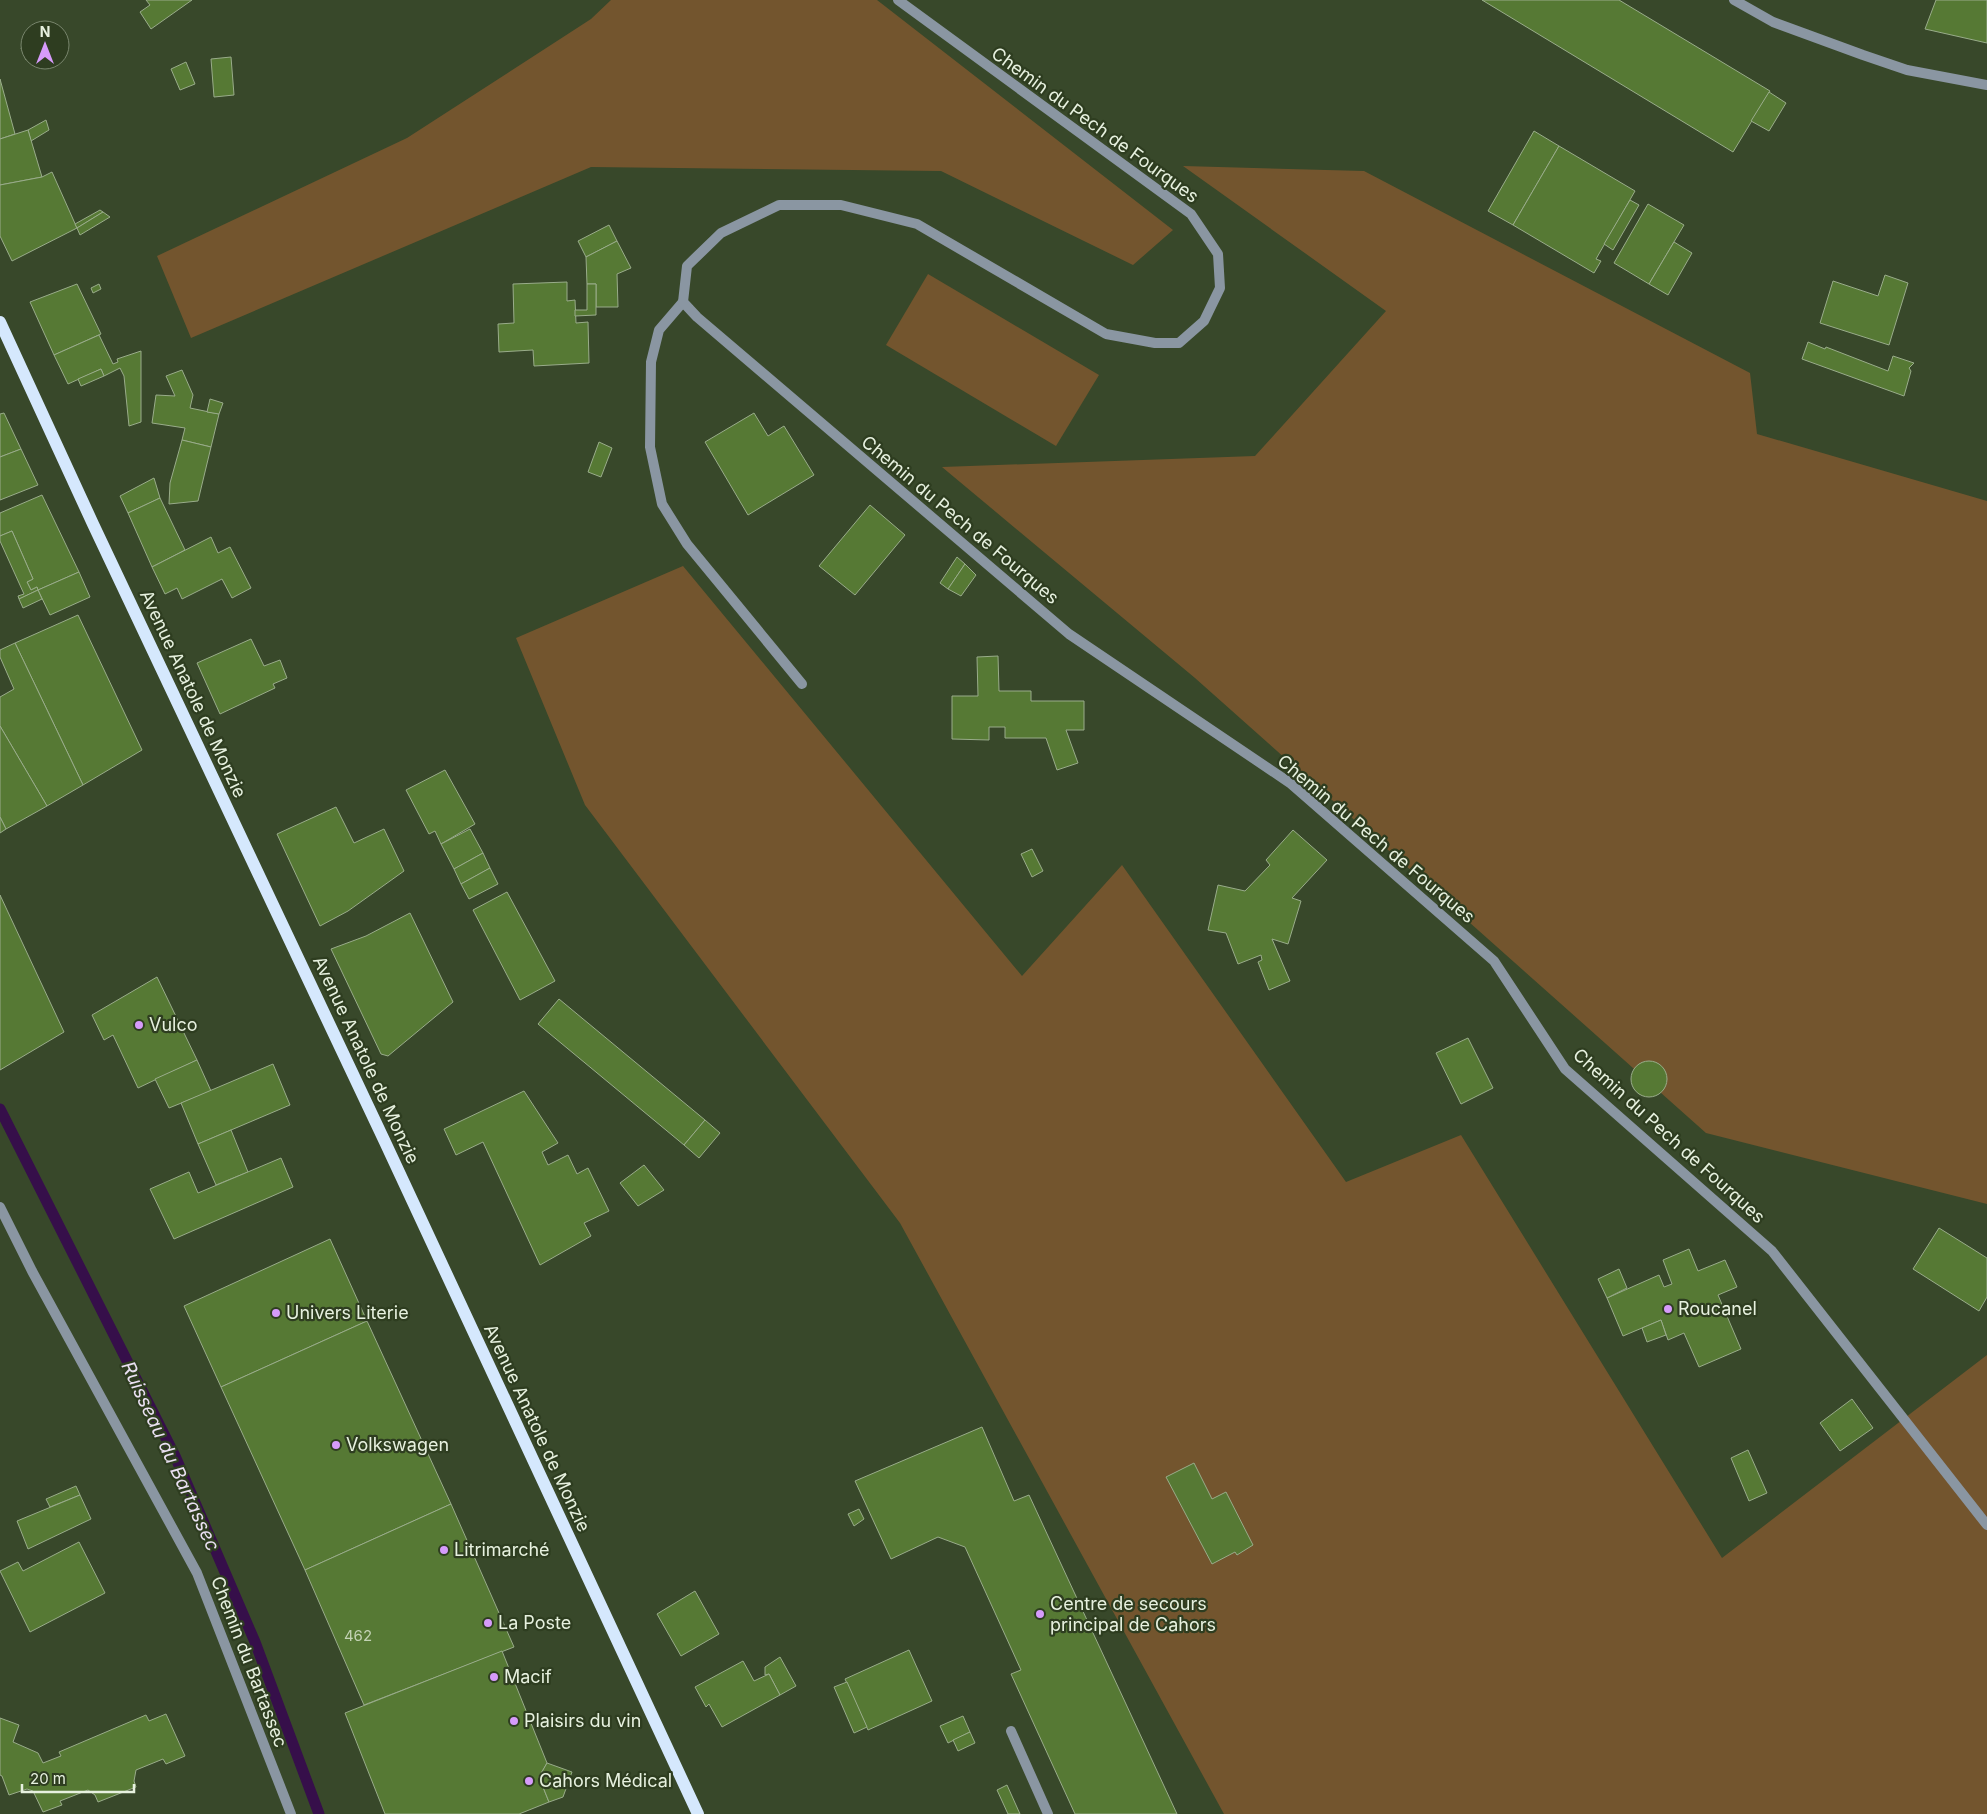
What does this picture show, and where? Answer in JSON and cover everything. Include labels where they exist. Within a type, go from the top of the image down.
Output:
[{"type":"main road","name":"Avenue Anatole de Monzie","points":[[0,322],[698,1814]]},
{"type":"street","name":"Chemin du Pech de Fourques","points":[[898,0],[1191,214],[1218,254],[1220,288],[1204,320],[1179,343],[1154,343],[1106,334],[917,224],[841,205],[779,205],[721,233],[687,266],[683,302],[697,317],[1069,634],[1290,783],[1494,961],[1566,1069],[1772,1251],[1987,1526]]},
{"type":"street","points":[[1734,0],[1773,22],[1907,70],[1987,85]]},
{"type":"street","points":[[683,302],[659,330],[651,362],[650,447],[662,504],[687,544],[802,684]]},
{"type":"street","name":"Chemin du Bartassec","points":[[0,1208],[32,1271],[197,1573],[291,1814]]},
{"type":"street","points":[[1010,1731],[1048,1814]]},
{"type":"shaded area","points":[[611,0],[877,0],[1173,230],[1133,265],[941,171],[591,167],[191,338],[157,256],[407,138],[591,19]]},
{"type":"shaded area","points":[[1183,166],[1364,171],[1750,373],[1757,434],[1987,501],[1987,1204],[1706,1133],[1195,678],[942,467],[1255,456],[1386,311]]},
{"type":"shaded area","points":[[928,274],[1099,375],[1056,446],[886,345]]},
{"type":"shaded area","points":[[683,566],[1022,976],[1122,865],[1346,1182],[1461,1135],[1722,1558],[1987,1355],[1987,1814],[1224,1814],[900,1223],[585,805],[516,638]]},
{"type":"building","points":[[146,0],[192,0],[151,29],[140,12],[150,5]]},
{"type":"building","points":[[1482,0],[1619,0],[1770,91],[1733,152]]},
{"type":"building","points":[[1936,0],[1987,0],[1987,43],[1925,29]]},
{"type":"building","points":[[231,57],[234,95],[214,97],[211,59]]},
{"type":"building","points":[[186,62],[195,84],[180,90],[171,69]]},
{"type":"building","points":[[0,79],[15,134],[0,139]]},
{"type":"building","points":[[1769,92],[1786,103],[1769,131],[1751,121]]},
{"type":"building","points":[[46,120],[49,130],[31,141],[28,130]]},
{"type":"building","points":[[28,130],[42,177],[0,185],[0,139]]},
{"type":"building","points":[[1534,131],[1559,146],[1513,225],[1488,211]]},
{"type":"building","points":[[1559,146],[1635,191],[1596,259],[1601,261],[1594,273],[1513,225]]},
{"type":"building","points":[[52,172],[77,228],[12,261],[0,236],[0,185],[42,177]]},
{"type":"building","points":[[1630,200],[1639,205],[1613,250],[1604,244]]},
{"type":"building","points":[[1648,204],[1684,225],[1649,284],[1614,263]]},
{"type":"building","points":[[100,210],[103,212],[77,228],[75,224]]},
{"type":"building","points":[[103,212],[110,217],[80,235],[77,228]]},
{"type":"building","points":[[609,225],[617,241],[586,257],[578,241]]},
{"type":"building","points":[[617,241],[631,268],[617,274],[618,307],[596,307],[596,284],[587,284],[586,257]]},
{"type":"building","points":[[1674,242],[1692,253],[1668,295],[1649,284]]},
{"type":"building","points":[[1885,275],[1908,283],[1889,345],[1820,323],[1833,281],[1878,296]]},
{"type":"building","points":[[567,282],[567,301],[575,300],[576,323],[588,322],[589,363],[534,366],[533,350],[499,352],[498,324],[514,323],[513,284]]},
{"type":"building","points":[[77,284],[101,334],[54,355],[30,302]]},
{"type":"building","points":[[99,284],[101,289],[93,293],[91,288]]},
{"type":"building","points":[[587,284],[596,284],[596,315],[575,316],[575,310],[587,310]]},
{"type":"building","points":[[99,335],[113,364],[118,362],[117,359],[141,351],[141,422],[129,426],[124,376],[120,368],[104,376],[101,369],[68,384],[54,355]]},
{"type":"building","points":[[1808,342],[1888,371],[1893,356],[1914,363],[1909,368],[1911,371],[1904,396],[1802,359]]},
{"type":"building","points":[[101,369],[104,376],[81,386],[78,379]]},
{"type":"building","points":[[182,370],[193,395],[190,408],[219,414],[211,447],[182,440],[185,428],[152,423],[156,395],[175,396],[166,376]]},
{"type":"building","points":[[210,399],[223,403],[219,414],[207,412]]},
{"type":"building","points":[[4,413],[21,449],[0,457],[0,414]]},
{"type":"building","points":[[754,413],[768,436],[784,426],[814,475],[748,515],[705,442]]},
{"type":"building","points":[[182,440],[211,447],[198,501],[169,504],[170,483]]},
{"type":"building","points":[[599,442],[612,448],[601,477],[588,472]]},
{"type":"building","points":[[21,449],[38,485],[0,500],[0,457]]},
{"type":"building","points":[[154,478],[160,498],[128,513],[120,496]]},
{"type":"building","points":[[42,495],[79,572],[38,590],[37,587],[31,590],[27,582],[33,579],[12,531],[0,536],[0,513]]},
{"type":"building","points":[[160,498],[185,550],[152,567],[128,513]]},
{"type":"building","points":[[870,505],[905,535],[855,595],[819,566]]},
{"type":"building","points":[[12,531],[33,579],[27,582],[31,590],[37,587],[38,590],[19,599],[18,596],[24,594],[0,541],[0,536]]},
{"type":"building","points":[[211,537],[218,553],[230,547],[251,588],[232,598],[222,579],[182,599],[177,588],[165,594],[152,567]]},
{"type":"building","points":[[957,557],[965,564],[948,589],[940,583]]},
{"type":"building","points":[[965,564],[976,575],[961,596],[948,589]]},
{"type":"building","points":[[79,572],[90,597],[50,615],[38,590]]},
{"type":"building","points":[[38,590],[42,599],[23,608],[19,599]]},
{"type":"building","points":[[78,615],[142,750],[83,785],[15,643]]},
{"type":"building","points":[[251,639],[264,666],[280,660],[287,678],[273,684],[275,688],[220,714],[197,663]]},
{"type":"building","points":[[15,643],[83,785],[47,806],[0,726],[0,697],[14,689],[0,657],[0,650]]},
{"type":"building","points":[[998,656],[999,691],[1031,691],[1031,701],[1084,701],[1084,730],[1066,730],[1078,763],[1057,770],[1046,738],[1005,738],[1005,727],[989,727],[989,740],[952,739],[952,696],[978,696],[977,657]]},
{"type":"building","points":[[0,726],[47,806],[6,829],[0,817]]},
{"type":"building","points":[[445,770],[475,824],[441,844],[435,831],[429,834],[406,790]]},
{"type":"building","points":[[336,807],[354,843],[384,829],[404,871],[348,911],[320,926],[277,834]]},
{"type":"building","points":[[0,817],[6,829],[0,833]]},
{"type":"building","points":[[470,829],[483,853],[454,869],[441,844]]},
{"type":"building","points":[[1293,830],[1327,860],[1292,898],[1301,901],[1288,944],[1272,939],[1290,981],[1269,990],[1258,962],[1262,960],[1261,955],[1238,964],[1226,933],[1208,930],[1218,885],[1245,891],[1270,865],[1266,860]]},
{"type":"building","points":[[1032,849],[1043,871],[1032,877],[1021,854]]},
{"type":"building","points":[[483,853],[490,868],[461,884],[454,869]]},
{"type":"building","points":[[490,868],[498,884],[469,899],[461,884]]},
{"type":"building","points":[[507,892],[555,981],[520,1000],[473,910]]},
{"type":"building","points":[[0,895],[64,1032],[0,1070]]},
{"type":"building","points":[[410,913],[453,1002],[388,1056],[381,1054],[331,949],[366,936]]},
{"type":"building","name":"Vulco","points":[[157,977],[197,1060],[138,1088],[113,1035],[104,1040],[92,1015]]},
{"type":"building","points":[[559,999],[705,1120],[684,1145],[538,1024]]},
{"type":"building","points":[[1468,1038],[1493,1088],[1461,1104],[1436,1053]]},
{"type":"building","points":[[197,1060],[211,1091],[169,1108],[155,1079]]},
{"type":"building","points":[[1649,1061],[1661,1067],[1667,1079],[1661,1091],[1649,1097],[1637,1091],[1631,1079],[1637,1067]]},
{"type":"building","points":[[273,1064],[290,1105],[198,1144],[181,1103]]},
{"type":"building","points":[[524,1091],[558,1143],[542,1152],[548,1165],[568,1155],[577,1174],[588,1168],[609,1211],[584,1223],[591,1236],[540,1265],[483,1142],[456,1155],[444,1129]]},
{"type":"building","points":[[705,1120],[720,1133],[699,1158],[684,1145]]},
{"type":"building","points":[[231,1130],[248,1172],[216,1185],[198,1144]]},
{"type":"building","points":[[281,1158],[293,1187],[174,1239],[150,1189],[189,1172],[198,1193]]},
{"type":"building","points":[[644,1165],[664,1190],[638,1206],[620,1183]]},
{"type":"building","points":[[1939,1228],[1987,1258],[1987,1297],[1979,1311],[1913,1269]]},
{"type":"building","name":"Univers Literie","points":[[330,1239],[367,1321],[221,1387],[184,1306]]},
{"type":"building","name":"Roucanel","points":[[1689,1249],[1698,1271],[1725,1260],[1737,1287],[1718,1295],[1741,1349],[1699,1367],[1684,1333],[1668,1340],[1661,1320],[1623,1336],[1607,1298],[1659,1275],[1664,1287],[1672,1284],[1663,1260]]},
{"type":"building","points":[[1619,1269],[1627,1288],[1607,1298],[1598,1279]]},
{"type":"building","points":[[1661,1320],[1666,1335],[1647,1342],[1642,1328]]},
{"type":"building","name":"Volkswagen","points":[[367,1321],[451,1504],[305,1570],[221,1387]]},
{"type":"building","points":[[1852,1399],[1873,1428],[1840,1451],[1820,1423]]},
{"type":"building","name":"Centre de secours principal de Cahors","points":[[982,1427],[1014,1501],[1029,1495],[1177,1814],[1075,1814],[1011,1674],[1021,1670],[965,1547],[938,1537],[891,1559],[855,1481]]},
{"type":"building","points":[[1748,1450],[1767,1493],[1749,1501],[1731,1458]]},
{"type":"building","points":[[1194,1463],[1212,1499],[1226,1492],[1253,1545],[1237,1555],[1235,1552],[1212,1564],[1166,1477]]},
{"type":"building","points":[[76,1486],[80,1495],[50,1507],[46,1499]]},
{"type":"building","points":[[80,1495],[91,1519],[28,1549],[17,1521]]},
{"type":"building","points":[[451,1504],[514,1647],[364,1705],[305,1570]]},
{"type":"building","points":[[859,1509],[864,1519],[854,1526],[848,1514]]},
{"type":"building","points":[[79,1542],[105,1593],[30,1632],[0,1571],[18,1562],[23,1571]]},
{"type":"building","points":[[695,1591],[719,1634],[681,1656],[657,1614]]},
{"type":"building","points":[[909,1650],[932,1701],[868,1730],[845,1679]]},
{"type":"building","points":[[502,1651],[547,1763],[539,1777],[549,1802],[519,1814],[385,1814],[345,1713]]},
{"type":"building","points":[[780,1657],[796,1686],[780,1695],[769,1674],[765,1675],[765,1667]]},
{"type":"building","points":[[743,1661],[754,1681],[769,1674],[780,1695],[722,1727],[709,1704],[706,1707],[695,1687]]},
{"type":"building","points":[[847,1682],[867,1727],[854,1733],[834,1687]]},
{"type":"building","points":[[166,1714],[185,1756],[166,1764],[163,1759],[136,1770],[134,1781],[136,1787],[98,1802],[95,1795],[88,1790],[60,1801],[62,1805],[43,1812],[33,1791],[27,1789],[9,1795],[0,1775],[0,1718],[19,1725],[13,1742],[38,1753],[43,1763],[61,1756],[59,1752],[146,1715],[149,1721]]},
{"type":"building","points":[[963,1716],[970,1732],[948,1743],[940,1726]]},
{"type":"building","points":[[970,1732],[975,1743],[958,1751],[953,1740]]},
{"type":"building","points":[[547,1763],[572,1772],[563,1797],[549,1802],[539,1777]]},
{"type":"building","points":[[1007,1785],[1020,1814],[1008,1814],[997,1790]]},
{"type":"waterway","name":"Ruisseau du Bartassec","points":[[0,1109],[175,1456],[255,1642],[319,1814]]},
{"type":"place","name":"Vulco","points":[[139,1025]]},
{"type":"place","name":"Roucanel","points":[[1668,1309]]},
{"type":"place","name":"Univers Literie","points":[[276,1313]]},
{"type":"place","name":"Volkswagen","points":[[336,1445]]},
{"type":"place","name":"Litrimarché","points":[[444,1550]]},
{"type":"place","name":"Centre de secours principal de Cahors","points":[[1040,1614]]},
{"type":"place","name":"La Poste","points":[[488,1623]]},
{"type":"place","name":"Macif","points":[[494,1677]]},
{"type":"place","name":"Plaisirs du vin","points":[[514,1721]]},
{"type":"place","name":"Cahors Médical","points":[[529,1781]]}]
